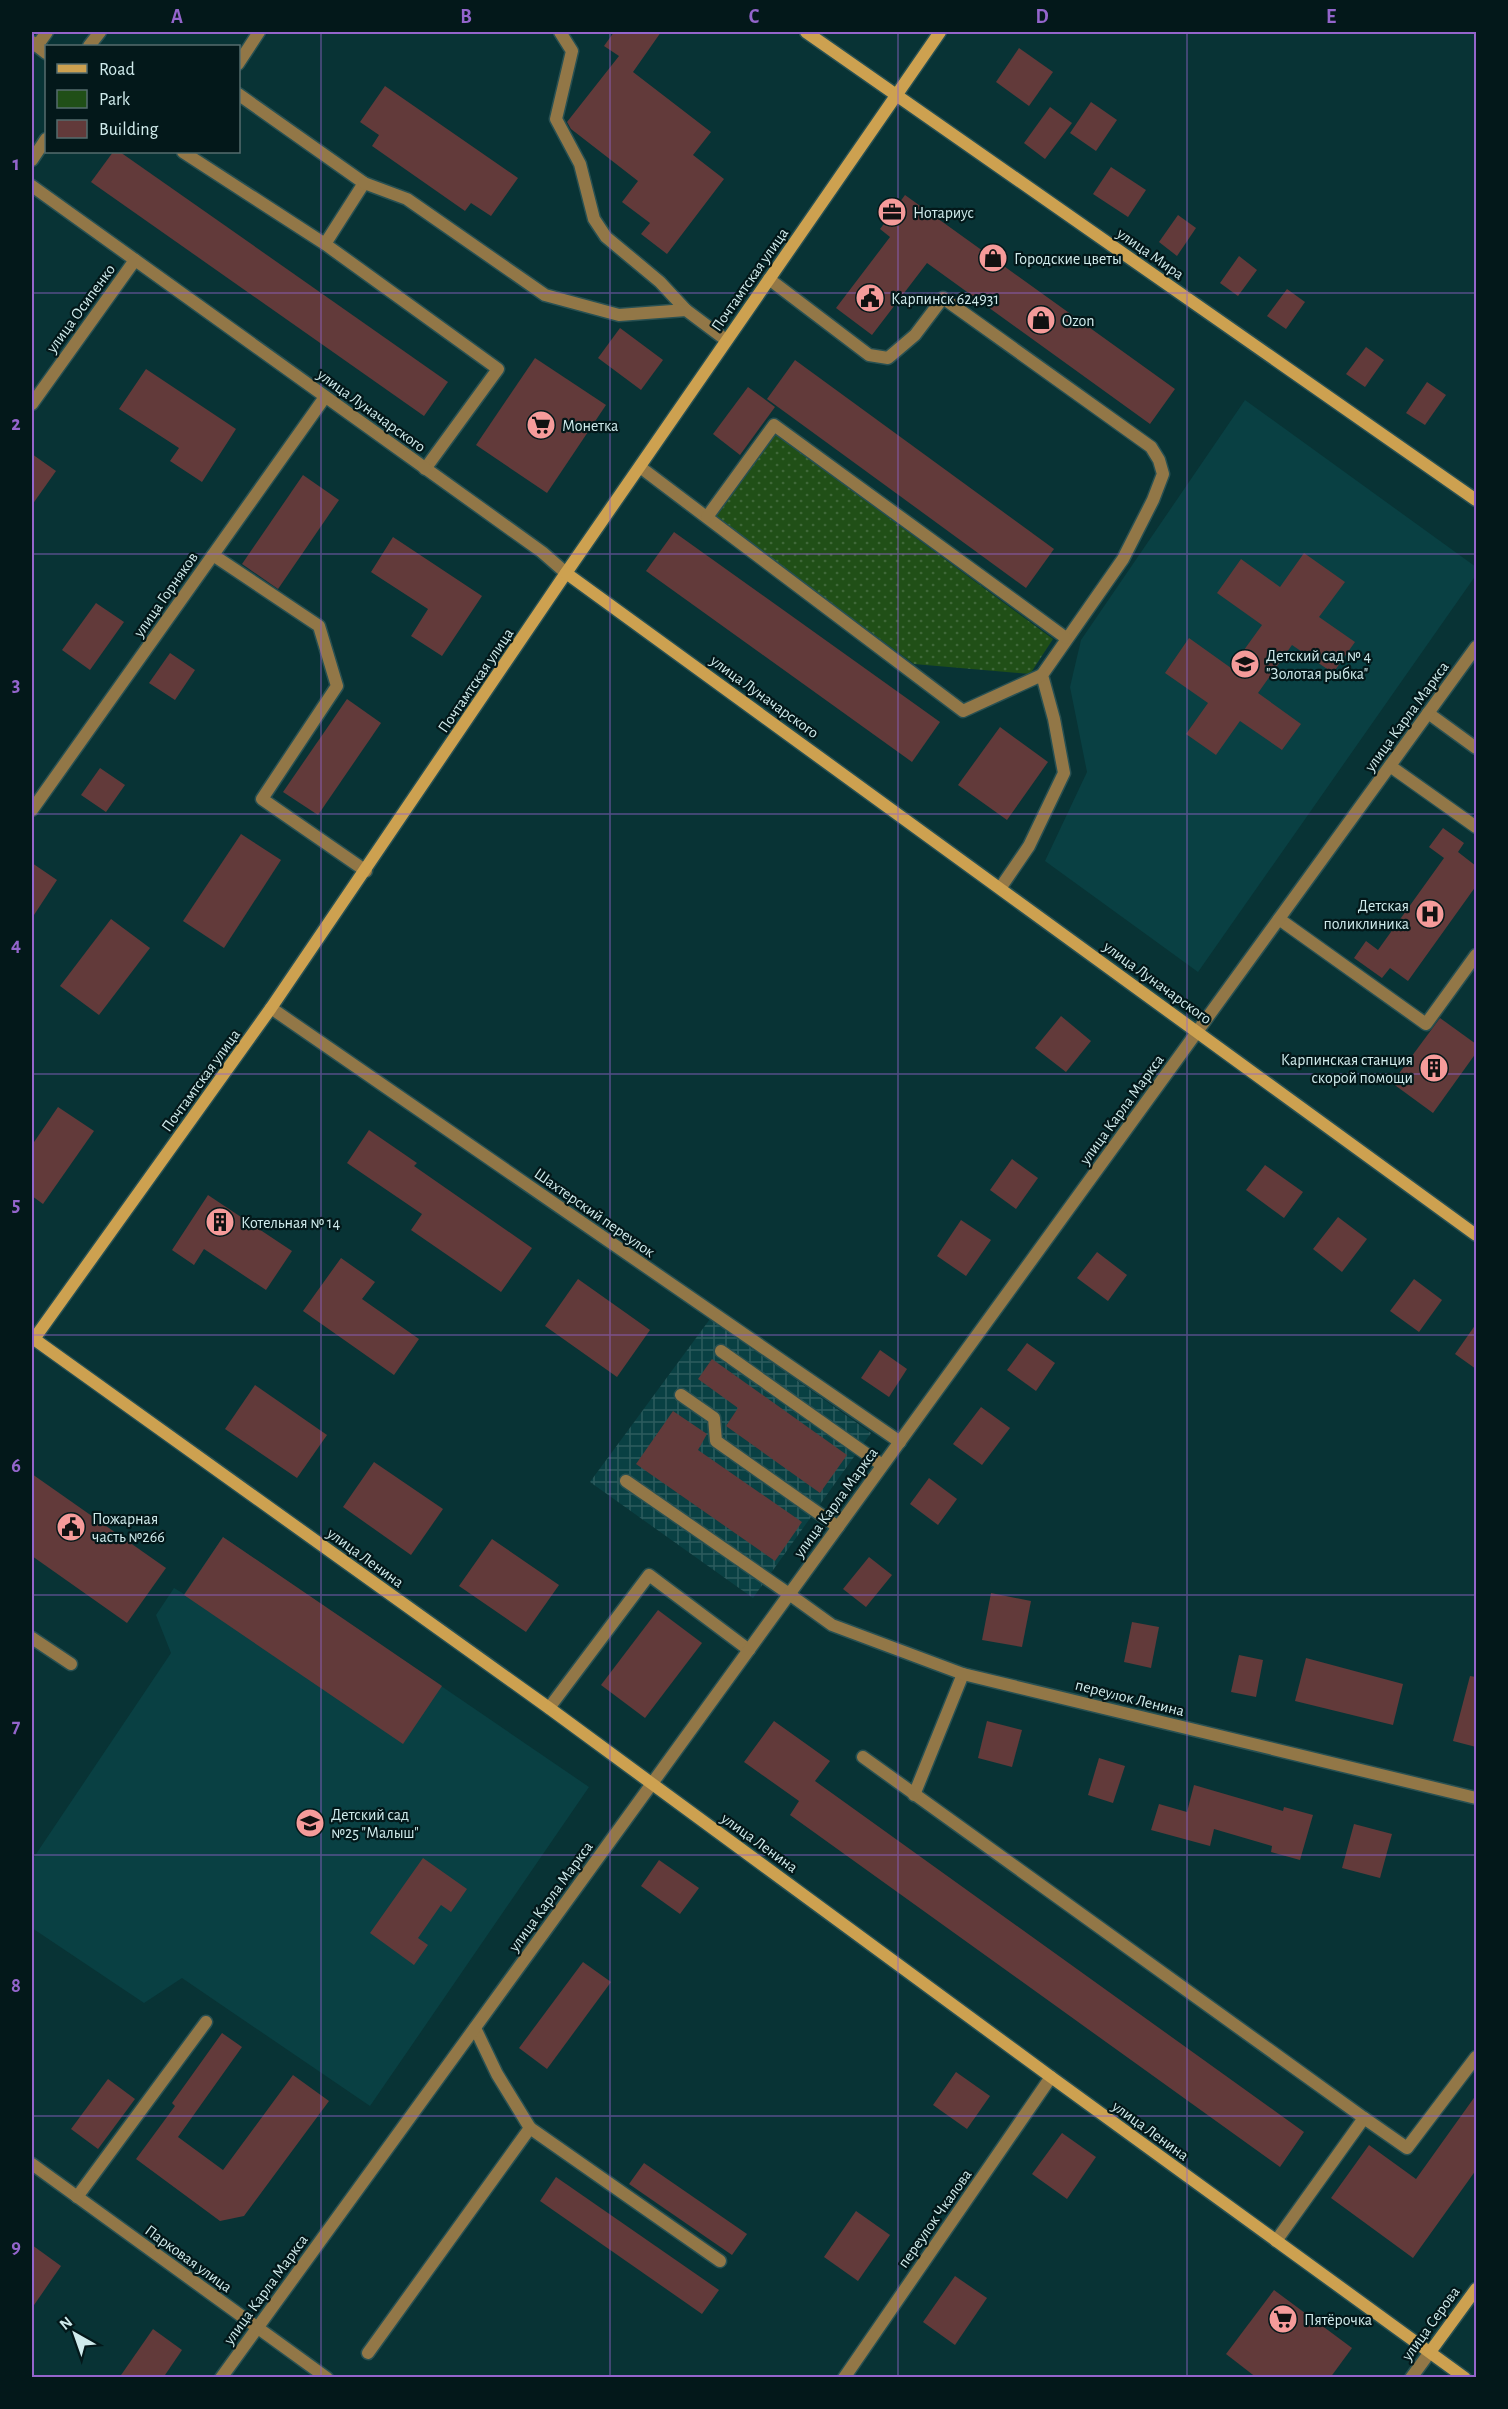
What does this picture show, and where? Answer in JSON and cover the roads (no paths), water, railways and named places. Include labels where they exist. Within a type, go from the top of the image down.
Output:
[{"type":"street","points":[[38,47],[47,32]]},
{"type":"street","points":[[90,45],[100,32]]},
{"type":"street","points":[[240,61],[259,32]]},
{"type":"street","points":[[560,32],[572,51],[556,119],[580,164],[594,219],[606,237],[660,282],[686,310],[726,340]]},
{"type":"street","name":"улица Мира","points":[[806,32],[1476,500]]},
{"type":"street","name":"Почтамтская улица","points":[[32,1340],[272,1008],[566,573],[940,32]]},
{"type":"street","points":[[240,95],[364,183],[407,199],[545,295],[619,315],[686,310]]},
{"type":"street","points":[[32,160],[45,140]]},
{"type":"street","points":[[185,153],[325,244],[498,369],[425,469]]},
{"type":"street","points":[[325,244],[364,183]]},
{"type":"street","name":"улица Луначарского","points":[[32,186],[542,552],[566,573],[1001,887],[1476,1235]]},
{"type":"street","name":"улица Осипенко","points":[[32,404],[135,260]]},
{"type":"street","points":[[640,467],[963,711],[1042,675],[1123,559],[1153,500],[1163,474],[1160,460],[1151,447],[943,298],[915,335],[888,358],[869,355],[769,279]]},
{"type":"street","name":"улица Горняков","points":[[32,810],[325,397]]},
{"type":"street","points":[[707,517],[774,425],[1066,638]]},
{"type":"street","points":[[213,555],[319,626],[337,686],[262,799],[366,871]]},
{"type":"street","name":"улица Карла Маркса","points":[[221,2378],[1476,646]]},
{"type":"street","points":[[1001,887],[1029,846],[1064,773],[1054,719],[1042,675]]},
{"type":"street","points":[[1428,713],[1476,748]]},
{"type":"street","points":[[1390,766],[1476,827]]},
{"type":"street","points":[[1279,919],[1426,1024],[1476,955]]},
{"type":"street","name":"Шахтерский переулок","points":[[272,1008],[900,1442]]},
{"type":"street","name":"улица Ленина","points":[[32,1340],[549,1707],[1051,2077],[1465,2378]]},
{"type":"street","points":[[721,1351],[882,1465]]},
{"type":"street","points":[[681,1395],[714,1418],[716,1441],[838,1527]]},
{"type":"street","name":"переулок Ленина","points":[[626,1481],[832,1625],[963,1674],[1476,1798]]},
{"type":"street","points":[[549,1707],[650,1575],[748,1650]]},
{"type":"street","points":[[32,1638],[71,1664]]},
{"type":"street","points":[[914,1794],[963,1674]]},
{"type":"street","points":[[863,1756],[1407,2148],[1476,2057]]},
{"type":"street","points":[[77,2197],[207,2022]]},
{"type":"street","points":[[475,2028],[497,2074],[530,2128],[720,2261]]},
{"type":"street","name":"переулок Чкалова","points":[[844,2378],[1051,2077]]},
{"type":"street","points":[[1276,2241],[1364,2118]]},
{"type":"street","points":[[368,2353],[530,2128]]},
{"type":"street","name":"Парковая улица","points":[[32,2164],[327,2378]]},
{"type":"street","name":"улица Серова","points":[[1411,2378],[1476,2289]]},
{"type":"place","name":"Нотариус","points":[[892,212]]},
{"type":"place","name":"Городские цветы","points":[[993,258]]},
{"type":"place","name":"Карпинск 624931","points":[[870,298]]},
{"type":"place","name":"Ozon","points":[[1041,320]]},
{"type":"place","name":"Монетка","points":[[541,425]]},
{"type":"place","name":"Детский сад № 4 \"Золотая рыбка\"","points":[[1245,664]]},
{"type":"place","name":"Детская поликлиника","points":[[1430,914]]},
{"type":"place","name":"Карпинская станция скорой помощи","points":[[1434,1068]]},
{"type":"place","name":"Котельная № 14","points":[[220,1222]]},
{"type":"place","name":"Пожарная часть №266","points":[[71,1527]]},
{"type":"place","name":"Детский сад №25 \"Малыш\"","points":[[310,1823]]},
{"type":"place","name":"Пятёрочка","points":[[1283,2319]]}]
